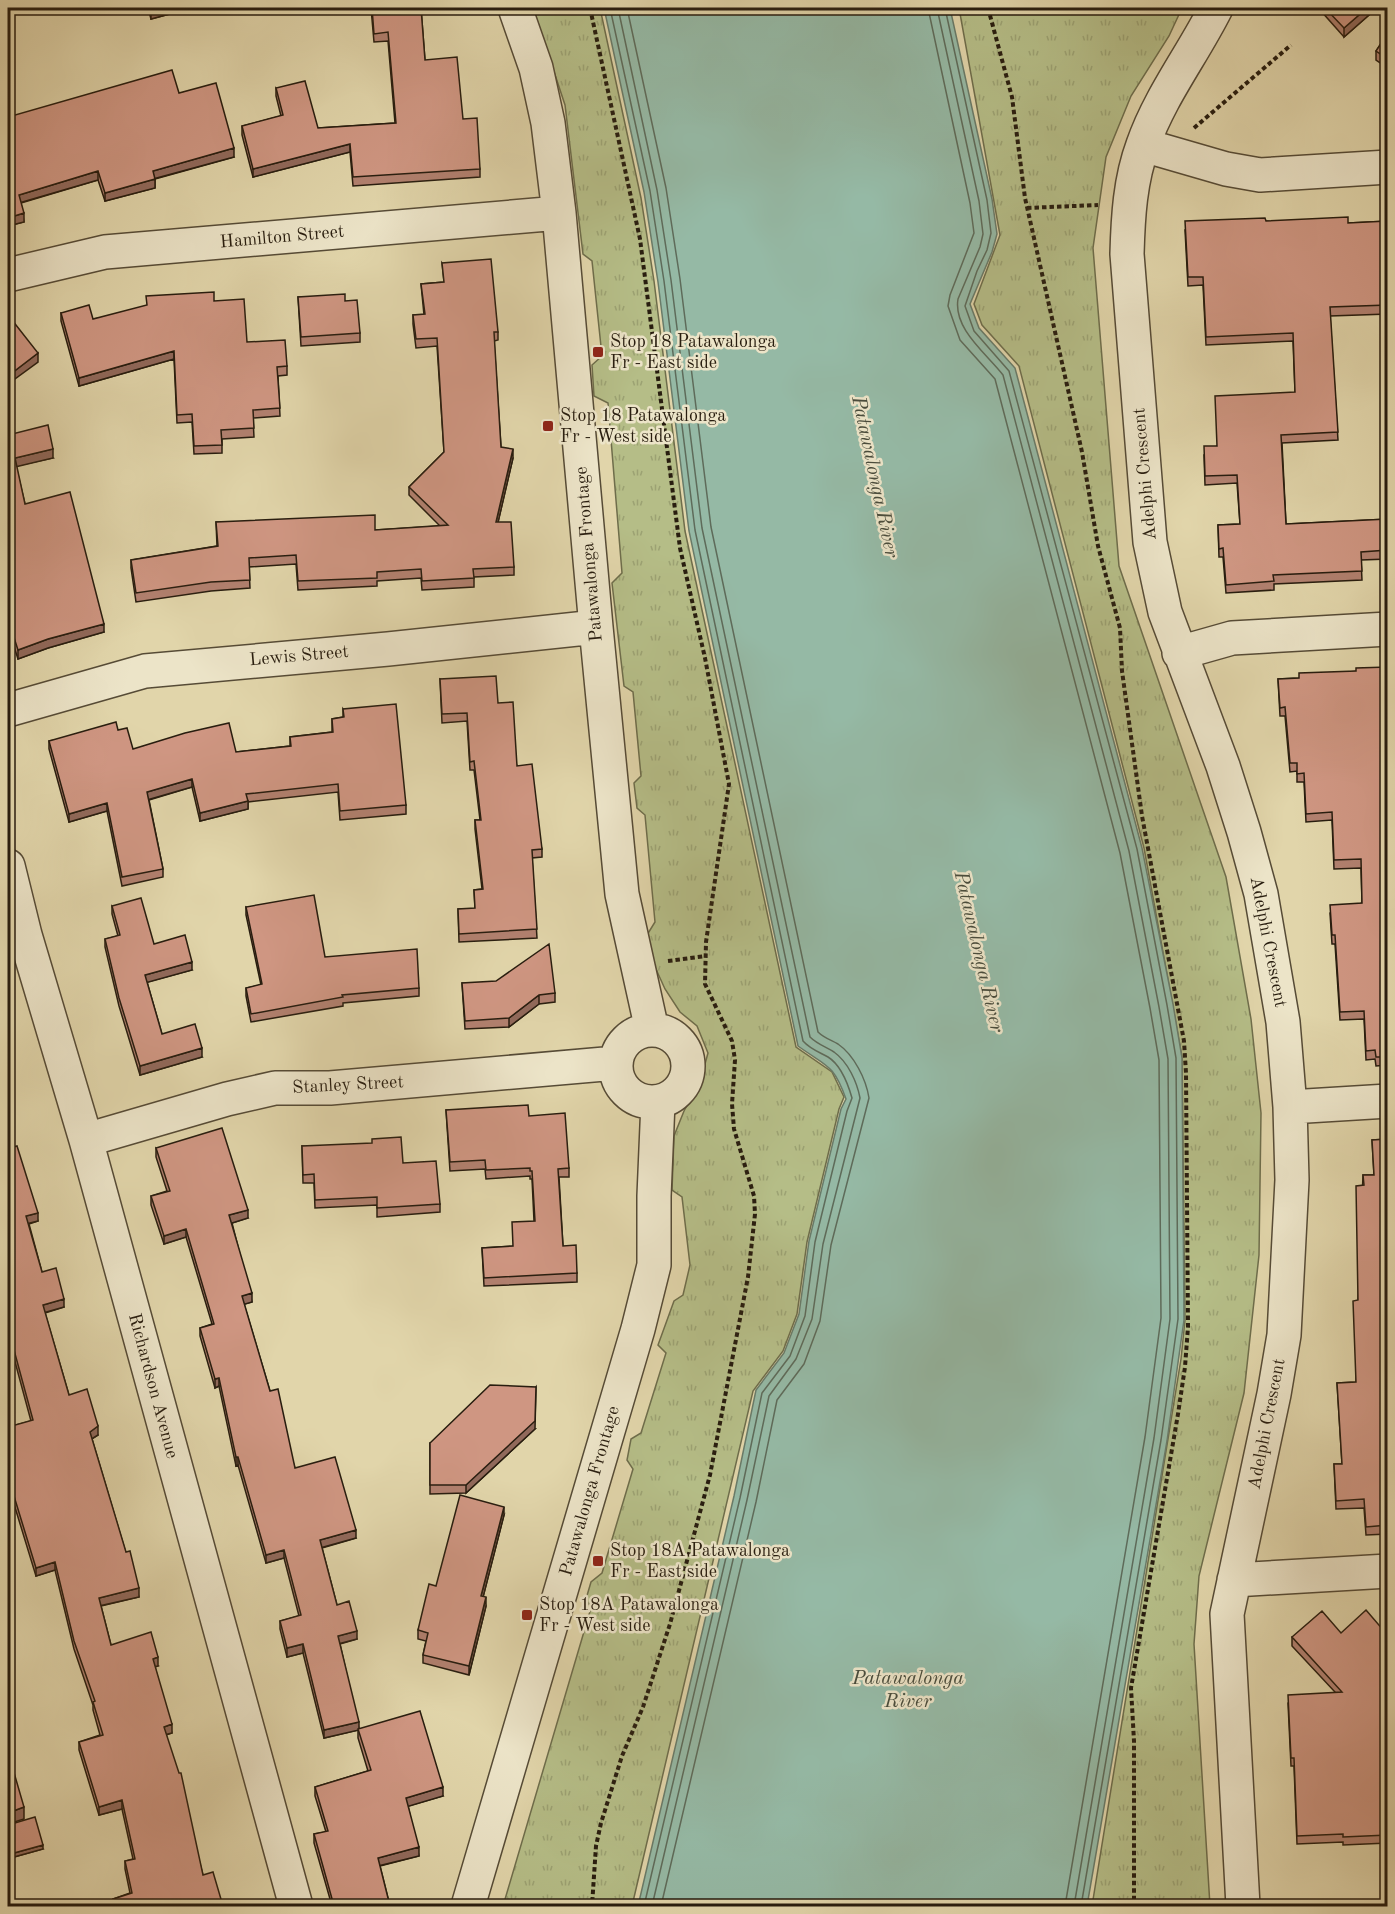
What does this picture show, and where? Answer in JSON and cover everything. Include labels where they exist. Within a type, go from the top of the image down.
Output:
[{"type":"street","name":"Patawalonga Frontage","points":[[515,8],[536,68],[548,123],[559,213],[622,894],[652,1030]]},
{"type":"street","name":"Adelphi Crescent","points":[[1215,8],[1160,107],[1143,145],[1135,173],[1129,210],[1127,254],[1150,542],[1165,612],[1223,766],[1261,894],[1283,1022],[1290,1107],[1292,1180],[1284,1335],[1274,1394],[1227,1614],[1243,1906]]},
{"type":"street","points":[[1143,145],[1226,169],[1260,174],[1388,167]]},
{"type":"street","name":"Hamilton Street","points":[[8,275],[105,252],[559,213]]},
{"type":"street","name":"Lewis Street","points":[[8,710],[145,671],[596,627]]},
{"type":"street","points":[[1179,653],[1232,638],[1388,629]]},
{"type":"street","name":"Richardson Avenue","points":[[8,866],[16,938],[86,1140],[296,1906]]},
{"type":"street","points":[[652,1030],[663,1031],[681,1043],[689,1063],[688,1074],[678,1093],[658,1102],[647,1102],[628,1093],[616,1074],[616,1063],[618,1053],[632,1036],[642,1031],[652,1030]]},
{"type":"street","name":"Stanley Street","points":[[86,1140],[227,1099],[275,1088],[330,1088],[616,1063]]},
{"type":"street","points":[[1290,1107],[1388,1101]]},
{"type":"street","name":"Patawalonga Frontage","points":[[468,1906],[638,1329],[654,1265],[658,1102]]},
{"type":"street","points":[[1234,1580],[1388,1571]]},
{"type":"path","points":[[590,8],[640,239],[680,548],[705,658],[729,784],[706,956],[705,984],[732,1041],[735,1060],[732,1104],[734,1129],[754,1196],[748,1277],[710,1475],[670,1624],[643,1707],[622,1756],[602,1823],[596,1846],[592,1906]]},
{"type":"path","points":[[988,8],[1012,97],[1027,208],[1082,452],[1098,546],[1120,628],[1122,671],[1142,816],[1184,1041],[1188,1327],[1185,1367],[1131,1688],[1134,1741],[1134,1906]]},
{"type":"path","points":[[1194,129],[1291,45]]},
{"type":"path","points":[[1027,208],[1099,205]]},
{"type":"path","points":[[665,961],[706,956]]},
{"type":"green space","points":[[533,8],[600,8],[641,198],[654,281],[685,531],[796,1047],[832,1072],[844,1097],[839,1109],[807,1242],[797,1314],[783,1351],[753,1391],[632,1906],[503,1906],[591,1608],[586,1599],[591,1582],[602,1573],[633,1469],[627,1460],[631,1439],[641,1433],[666,1353],[658,1345],[674,1301],[683,1295],[690,1265],[682,1197],[672,1190],[674,1136],[684,1111],[700,1082],[708,1053],[697,1026],[680,1012],[665,989],[650,956],[647,935],[655,922],[645,815],[637,808],[634,783],[641,776],[633,692],[624,686],[612,583],[622,573],[608,403],[594,396],[592,365],[602,356],[592,261],[583,254],[565,105]]},
{"type":"green space","points":[[959,8],[1182,8],[1169,36],[1131,96],[1106,157],[1093,248],[1119,566],[1226,877],[1251,1019],[1261,1113],[1259,1255],[1244,1393],[1199,1576],[1194,1644],[1210,1906],[1092,1906],[1181,1359],[1185,1320],[1182,1057],[1144,848],[1019,366],[982,325],[974,304],[1000,235]]},
{"type":"water","name":"Patawalonga River","points":[[604,8],[950,8],[992,199],[997,234],[992,252],[970,304],[979,328],[1015,368],[1142,848],[1182,1058],[1184,1320],[1167,1441],[1087,1906],[638,1906],[734,1496],[756,1390],[784,1353],[799,1314],[809,1241],[841,1109],[846,1099],[833,1072],[798,1046],[689,531],[658,282],[644,192]]},
{"type":"building","points":[[372,8],[421,8],[425,60],[457,57],[463,119],[477,118],[480,169],[353,177],[350,144],[253,169],[242,126],[283,115],[276,88],[305,81],[318,128],[396,123],[388,32],[374,34]]},
{"type":"building","points":[[1325,8],[1367,8],[1344,28]]},
{"type":"building","points":[[1388,33],[1388,59],[1376,51]]},
{"type":"building","points":[[172,70],[179,93],[216,83],[234,148],[153,171],[155,179],[105,193],[98,171],[19,195],[24,213],[8,218],[8,151],[13,149],[8,130],[8,117]]},
{"type":"building","points":[[1348,217],[1348,223],[1388,221],[1388,305],[1330,307],[1338,432],[1281,435],[1286,524],[1388,519],[1388,550],[1361,552],[1362,571],[1273,575],[1274,581],[1226,585],[1223,548],[1219,549],[1218,525],[1240,524],[1237,475],[1205,476],[1204,446],[1217,446],[1215,396],[1295,392],[1293,333],[1206,337],[1203,277],[1188,277],[1185,221],[1265,218],[1266,221]]},
{"type":"building","points":[[491,259],[498,332],[494,332],[501,447],[513,449],[496,522],[511,522],[514,567],[473,569],[474,578],[422,581],[421,569],[377,572],[377,578],[298,581],[296,555],[249,558],[250,580],[211,582],[136,593],[131,560],[218,546],[216,522],[375,515],[375,530],[448,525],[409,487],[444,452],[437,338],[416,339],[413,315],[425,314],[421,284],[444,282],[442,263]]},
{"type":"building","points":[[214,292],[214,301],[244,299],[247,342],[285,340],[287,366],[277,367],[280,408],[253,410],[254,428],[221,430],[222,445],[194,446],[192,414],[177,415],[174,351],[79,378],[61,313],[89,305],[93,319],[147,305],[146,296]]},
{"type":"building","points":[[345,294],[345,301],[357,300],[360,333],[301,337],[298,297]]},
{"type":"building","points":[[8,319],[12,320],[38,353],[8,376]]},
{"type":"building","points":[[48,425],[53,449],[15,458],[25,504],[70,492],[104,624],[48,639],[18,650],[8,619],[8,435]]},
{"type":"building","points":[[1388,667],[1388,1057],[1376,1057],[1375,1050],[1366,1051],[1364,1011],[1340,1012],[1335,935],[1332,935],[1330,905],[1362,903],[1361,859],[1334,860],[1332,812],[1306,814],[1304,773],[1297,774],[1297,763],[1290,763],[1285,707],[1280,708],[1278,679],[1299,678],[1299,673],[1356,671],[1356,668]]},
{"type":"building","points":[[496,676],[498,703],[513,702],[517,766],[532,764],[542,849],[532,850],[537,929],[459,934],[458,909],[475,908],[474,890],[483,889],[475,820],[481,820],[474,761],[470,762],[467,713],[442,714],[440,679]]},
{"type":"building","points":[[396,704],[406,805],[340,811],[338,784],[246,794],[248,801],[200,813],[192,779],[147,792],[163,869],[122,877],[107,803],[69,814],[49,741],[116,722],[118,730],[127,728],[133,749],[185,733],[229,723],[236,752],[291,746],[290,737],[333,732],[332,719],[344,717],[343,709]]},
{"type":"building","points":[[314,895],[325,957],[417,949],[419,988],[342,995],[343,997],[251,1014],[246,988],[262,984],[246,907]]},
{"type":"building","points":[[141,898],[154,944],[185,935],[192,962],[145,975],[162,1034],[195,1024],[202,1048],[140,1066],[119,998],[105,939],[120,935],[112,906]]},
{"type":"building","points":[[549,944],[555,993],[539,995],[509,1018],[465,1021],[462,983],[496,981]]},
{"type":"building","points":[[528,1105],[529,1116],[565,1113],[569,1168],[558,1169],[563,1246],[576,1245],[577,1273],[484,1278],[482,1248],[513,1246],[512,1222],[535,1221],[532,1171],[530,1168],[486,1170],[485,1160],[450,1162],[446,1110]]},
{"type":"building","points":[[8,1126],[13,1147],[17,1146],[38,1213],[26,1216],[42,1272],[56,1268],[64,1299],[43,1305],[69,1395],[87,1389],[98,1426],[90,1432],[126,1552],[130,1551],[139,1588],[99,1598],[111,1645],[151,1632],[158,1657],[153,1659],[172,1724],[164,1727],[179,1773],[181,1773],[203,1875],[213,1872],[223,1906],[115,1906],[113,1899],[132,1893],[125,1861],[135,1859],[122,1800],[99,1807],[79,1742],[103,1735],[93,1702],[95,1701],[74,1641],[55,1562],[36,1568],[10,1483],[8,1483],[8,1427],[33,1420],[8,1328]]},
{"type":"building","points":[[222,1128],[248,1210],[229,1215],[252,1293],[242,1296],[270,1391],[278,1389],[295,1468],[335,1457],[356,1530],[320,1540],[337,1605],[349,1601],[357,1631],[338,1636],[359,1722],[324,1730],[303,1644],[287,1648],[280,1621],[301,1615],[284,1550],[266,1555],[238,1457],[236,1457],[219,1378],[215,1379],[200,1328],[214,1324],[186,1229],[164,1236],[151,1196],[170,1191],[156,1148]]},
{"type":"building","points":[[401,1137],[403,1163],[436,1161],[440,1204],[377,1208],[377,1197],[315,1200],[314,1174],[303,1175],[302,1146],[372,1143],[372,1139]]},
{"type":"building","points":[[1388,1139],[1388,1525],[1366,1527],[1364,1499],[1336,1501],[1334,1464],[1342,1464],[1337,1383],[1356,1382],[1353,1301],[1358,1300],[1356,1186],[1364,1185],[1363,1175],[1374,1175],[1372,1140]]},
{"type":"building","points":[[490,1385],[536,1387],[535,1421],[466,1485],[430,1485],[430,1443]]},
{"type":"building","points":[[460,1495],[504,1507],[481,1596],[486,1597],[469,1666],[423,1655],[428,1633],[418,1630],[429,1584],[436,1586]]},
{"type":"building","points":[[1366,1610],[1384,1631],[1388,1627],[1388,1835],[1297,1836],[1294,1758],[1291,1758],[1288,1695],[1342,1692],[1292,1637],[1322,1611],[1341,1633]]},
{"type":"building","points":[[420,1711],[443,1787],[406,1798],[419,1847],[378,1858],[390,1906],[334,1906],[314,1834],[328,1831],[315,1787],[371,1770],[358,1729]]},
{"type":"building","points":[[8,1752],[24,1807],[8,1813]]},
{"type":"building","points":[[35,1817],[43,1845],[14,1853],[8,1825]]},
{"type":"place","name":"Stop 18 Patawalonga Fr - East side","points":[[598,352]]},
{"type":"place","name":"Stop 18 Patawalonga Fr - West side","points":[[548,426]]},
{"type":"place","name":"Stop 18A Patawalonga Fr - East side","points":[[598,1561]]},
{"type":"place","name":"Stop 18A Patawalonga Fr - West side","points":[[527,1615]]}]
